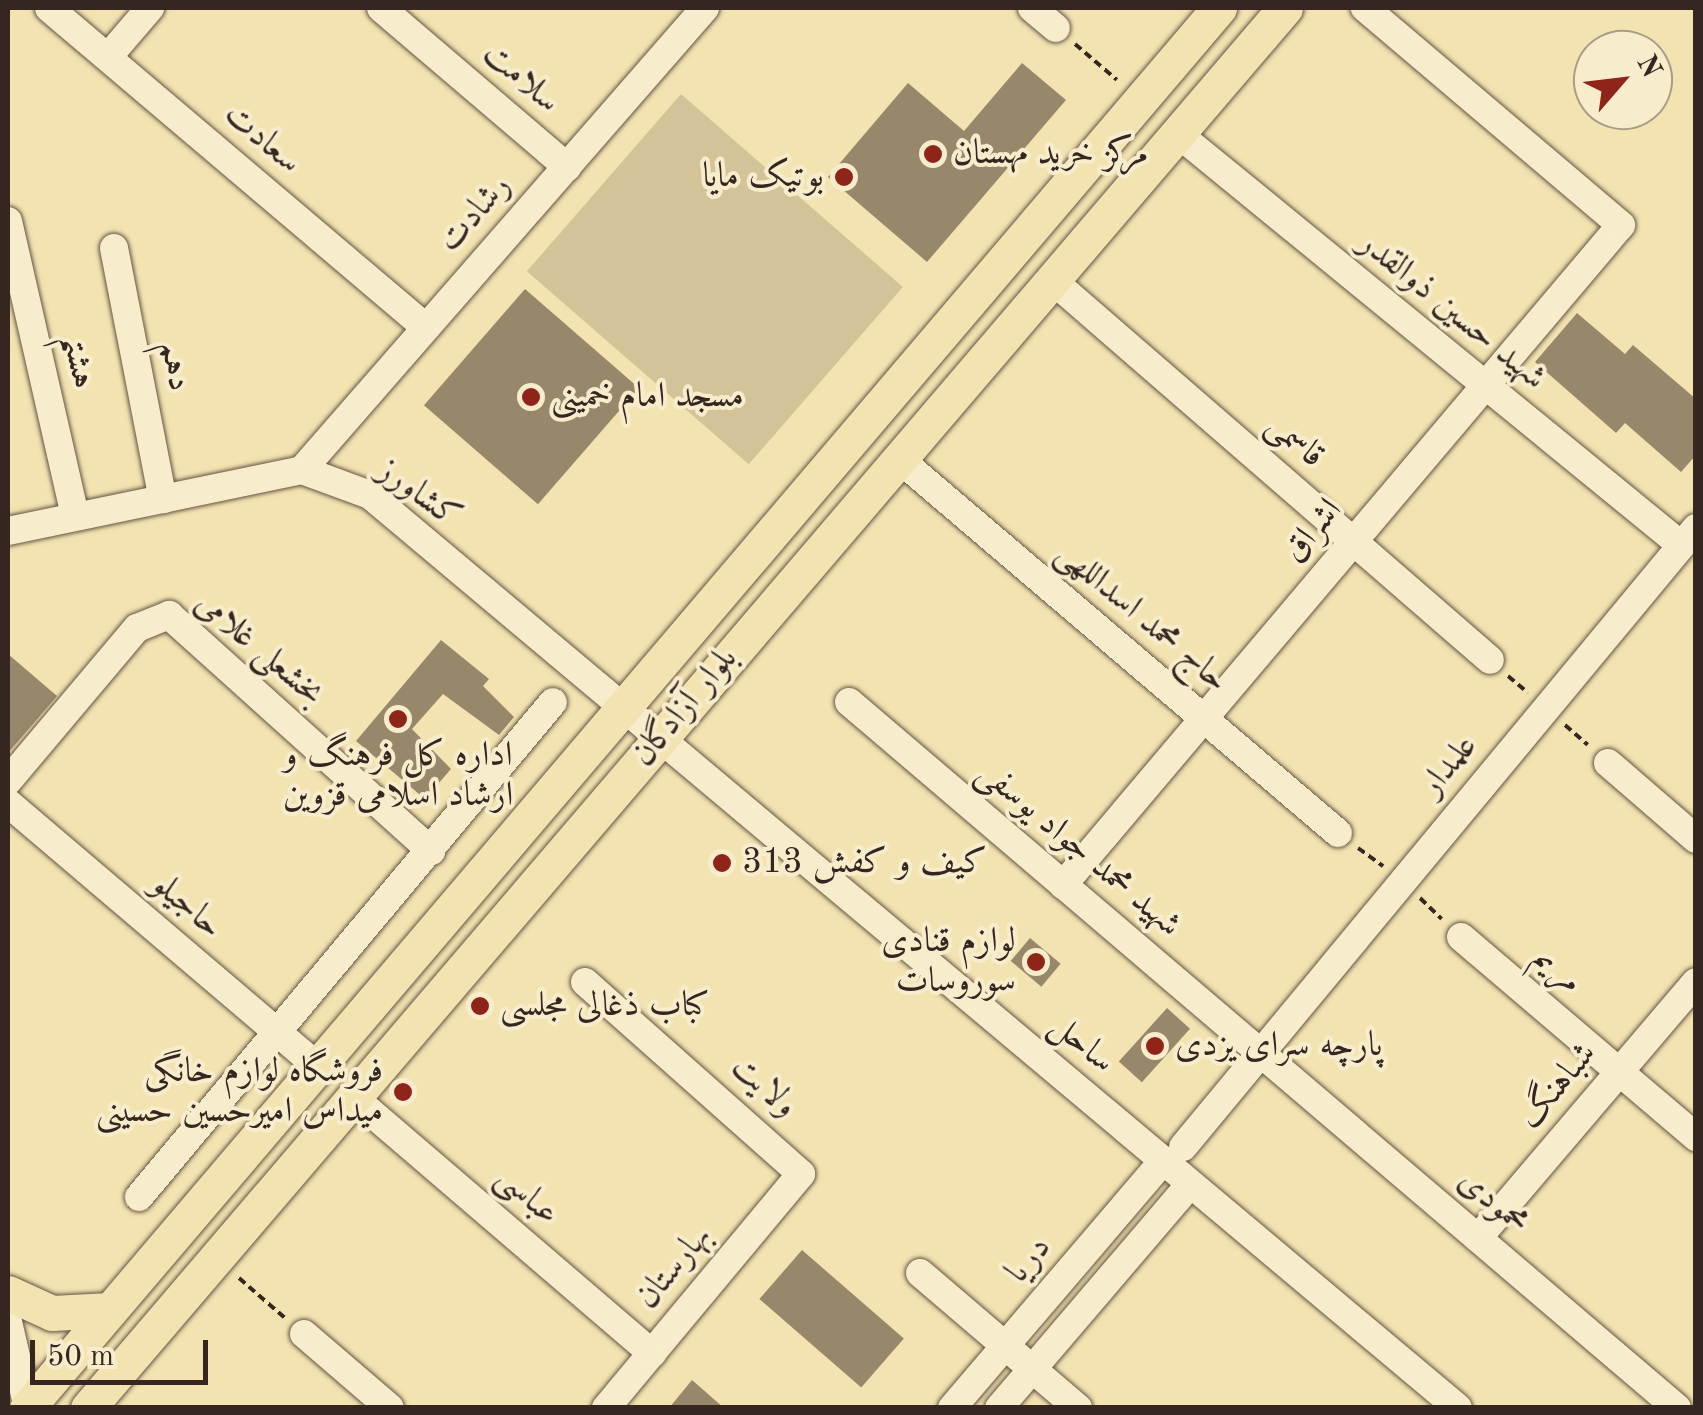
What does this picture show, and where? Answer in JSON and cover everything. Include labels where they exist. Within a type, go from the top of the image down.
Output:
[{"type":"main road","name":"بلوار آزادگان","points":[[28,1407],[1220,8]]},
{"type":"main road","name":"بلوار آزادگان","points":[[88,1408],[1284,8]]},
{"type":"main road","points":[[8,1293],[52,1313],[110,1310]]},
{"type":"street","name":"سعادت","points":[[49,8],[426,328]]},
{"type":"street","points":[[108,57],[150,8]]},
{"type":"street","name":"سلامت","points":[[381,8],[566,167]]},
{"type":"street","name":"رشادت","points":[[302,470],[706,8]]},
{"type":"street","points":[[1032,8],[1056,28]]},
{"type":"street","name":"اشراق","points":[[1062,884],[1621,225],[1365,8]]},
{"type":"street","name":"شهید حسین ذوالقدر","points":[[1176,133],[1484,386],[1688,537]]},
{"type":"street","name":"هشتم","points":[[8,221],[76,518]]},
{"type":"street","name":"دهم","points":[[114,248],[164,499]]},
{"type":"street","name":"قاسمی","points":[[1051,279],[1490,660]]},
{"type":"street","name":"حاج محمد اسداللهی","points":[[898,458],[1338,833]]},
{"type":"street","points":[[8,532],[302,470]]},
{"type":"street","name":"کشاورز","points":[[302,470],[370,495],[658,739]]},
{"type":"street","name":"علمدار","points":[[1173,1154],[1688,537]]},
{"type":"street","name":"بخشعلی غلامی","points":[[8,781],[136,628],[169,615],[432,852]]},
{"type":"street","points":[[139,1197],[432,852],[553,702]]},
{"type":"street","name":"شهید محمد جواد یوسفی","points":[[849,702],[1260,1053]]},
{"type":"street","name":"ساحل","points":[[658,739],[1173,1154],[1190,1184],[1458,1408]]},
{"type":"street","points":[[1608,764],[1696,839]]},
{"type":"street","name":"حاجیلو","points":[[8,802],[317,1066]]},
{"type":"street","name":"مریم","points":[[1461,938],[1696,1137]]},
{"type":"street","name":"ولایت","points":[[586,982],[800,1174]]},
{"type":"street","name":"شباهنگ","points":[[1478,1238],[1696,982]]},
{"type":"street","name":"محمودی","points":[[1260,1053],[1677,1408]]},
{"type":"street","name":"عباسی","points":[[354,1096],[652,1353]]},
{"type":"street","name":"دریا","points":[[952,1408],[1173,1154]]},
{"type":"street","name":"بهارستان","points":[[606,1408],[800,1174]]},
{"type":"street","name":"دریا","points":[[999,1408],[1190,1184]]},
{"type":"street","points":[[920,1273],[1078,1408]]},
{"type":"street","points":[[8,1322],[28,1407]]},
{"type":"street","points":[[304,1334],[390,1408]]},
{"type":"path","points":[[1056,28],[1141,100]]},
{"type":"path","points":[[216,1258],[304,1334]]},
{"type":"shaded area","points":[[681,94],[903,287],[749,464],[527,271]]},
{"type":"building","name":"مرکز خرید مهستان","points":[[1022,63],[1066,100],[927,262],[828,177],[908,83],[964,131]]},
{"type":"building","name":"مسجد امام خمینی","points":[[525,289],[639,388],[538,504],[424,405]]},
{"type":"building","points":[[1577,313],[1625,354],[1633,345],[1696,399],[1696,455],[1681,472],[1625,423],[1616,433],[1535,362]]},
{"type":"building","name":"اداره کل فرهنگ و ارشاد اسلامی قزوین","points":[[441,640],[489,679],[483,686],[514,717],[499,735],[443,694],[412,729],[451,769],[425,799],[356,741]]},
{"type":"building","points":[[8,654],[57,696],[8,753]]},
{"type":"building","name":"لوازم قنادی سوروسات","points":[[1030,938],[1061,964],[1041,987],[1011,961]]},
{"type":"building","name":"پارچه سرای یزدی","points":[[1167,1008],[1190,1029],[1142,1082],[1119,1062]]},
{"type":"building","points":[[802,1250],[904,1339],[861,1388],[759,1299]]},
{"type":"building","points":[[692,1380],[724,1408],[669,1408]]},
{"type":"place","name":"مرکز خرید مهستان","points":[[933,154]]},
{"type":"place","name":"بوتیک مایا","points":[[844,177]]},
{"type":"place","name":"مسجد امام خمینی","points":[[531,397]]},
{"type":"place","name":"اداره کل فرهنگ و ارشاد اسلامی قزوین","points":[[398,719]]},
{"type":"place","name":"کیف و کفش 313","points":[[722,863]]},
{"type":"place","name":"لوازم قنادی سوروسات","points":[[1036,962]]},
{"type":"place","name":"کباب ذغالی مجلسی","points":[[480,1006]]},
{"type":"place","name":"پارچه سرای یزدی","points":[[1155,1046]]},
{"type":"place","name":"فروشگاه لوازم خانگی میداس امیرحسین حسینی","points":[[403,1092]]}]
